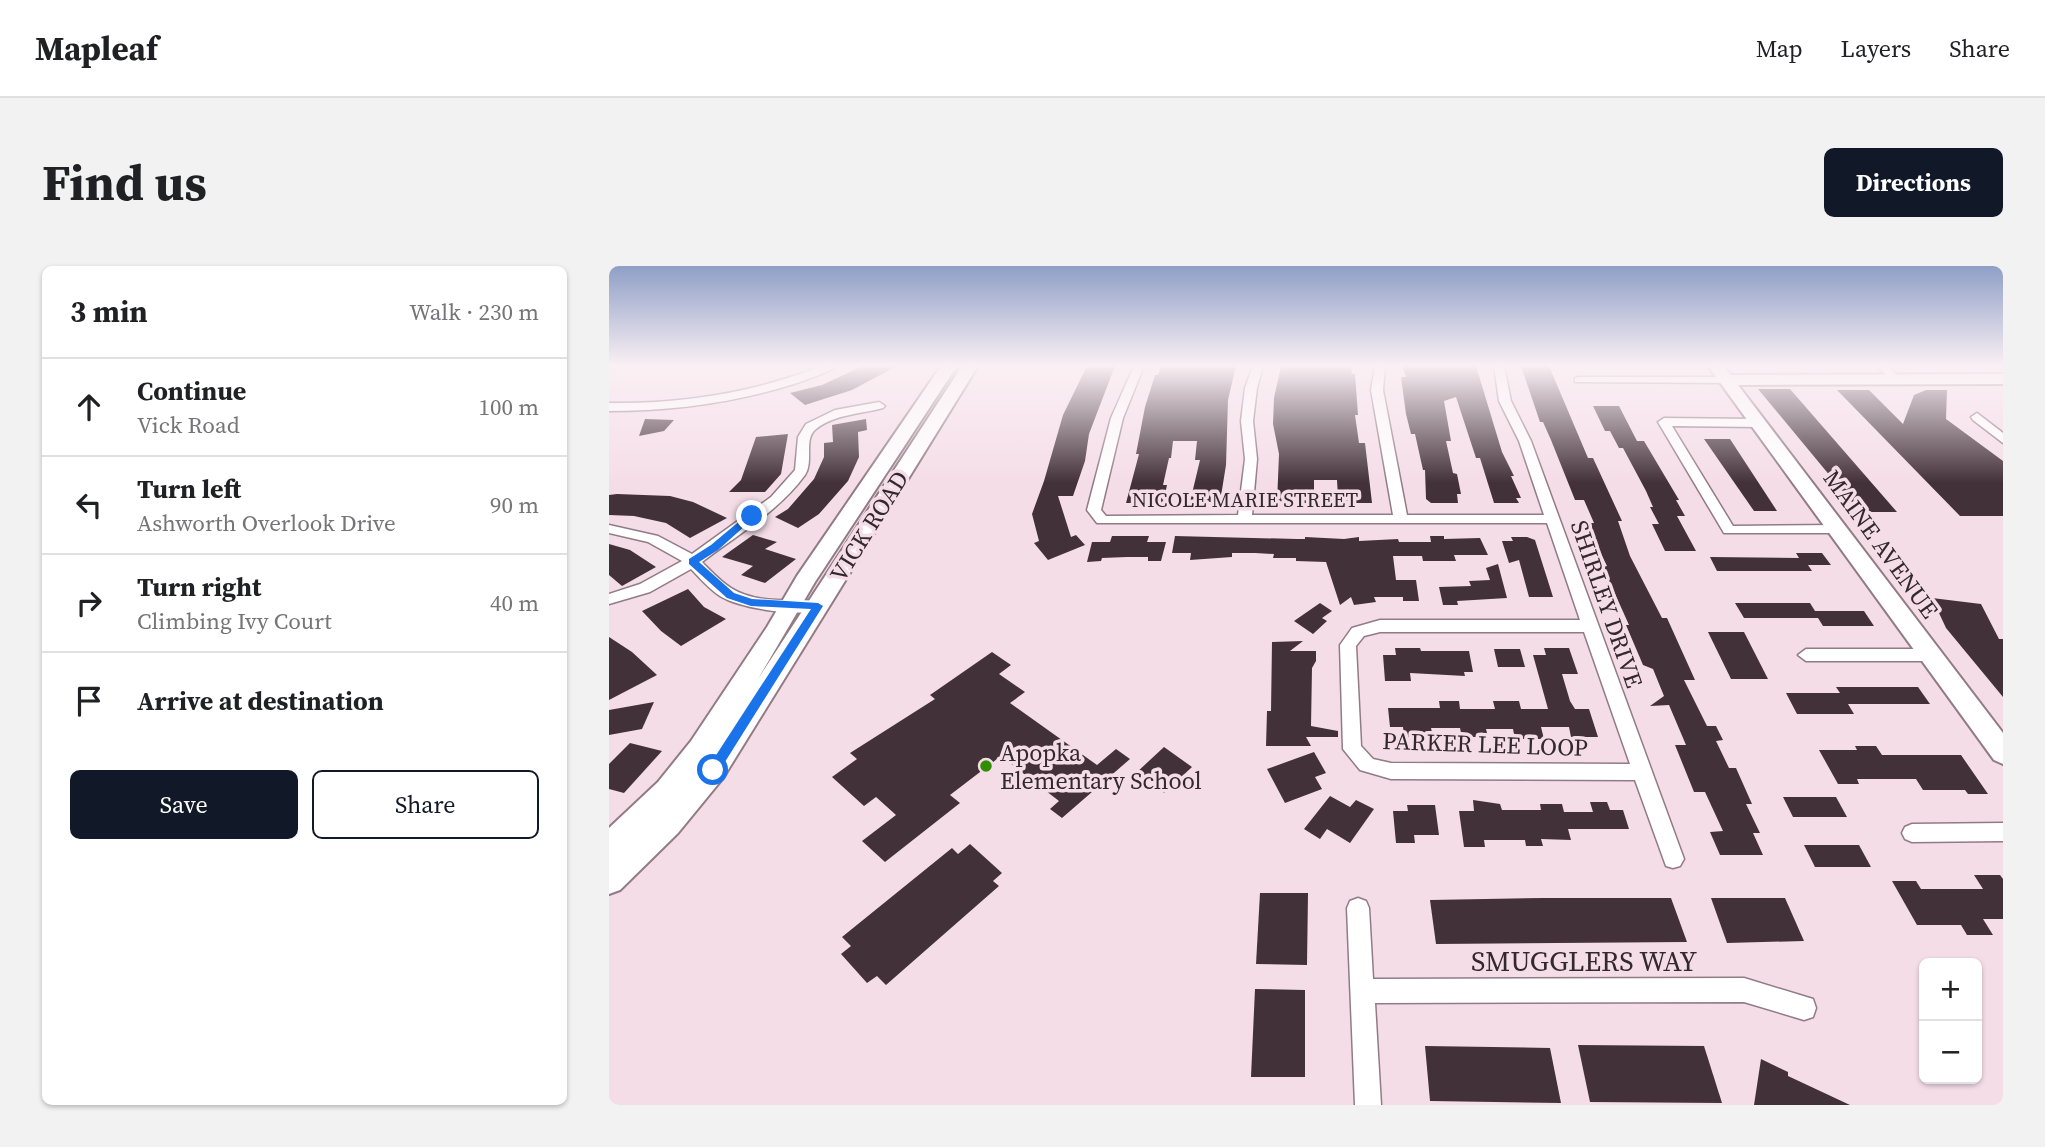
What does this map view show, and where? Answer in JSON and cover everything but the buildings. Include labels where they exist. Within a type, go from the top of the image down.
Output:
[{"type":"street","points":[[609,407],[640,409],[673,405]]},
{"type":"street","name":"VICK ROAD","points":[[609,880],[668,824],[713,770],[805,605],[925,405]]},
{"type":"street","name":"VICK ROAD","points":[[609,847],[654,804],[686,768],[776,632],[805,605],[943,405]]},
{"type":"street","name":"NICOLE MARIE STREET","points":[[1122,405],[1094,510],[1102,520],[1553,519]]},
{"type":"street","points":[[1245,520],[1251,460],[1247,421],[1249,405]]},
{"type":"street","points":[[1380,405],[1401,520]]},
{"type":"street","name":"SHIRLEY DRIVE","points":[[1506,405],[1525,441],[1673,859]]},
{"type":"street","name":"MAINE AVENUE","points":[[1746,405],[2003,753]]},
{"type":"street","points":[[609,599],[646,588],[692,562],[776,500],[801,471],[804,437],[810,428],[839,413],[879,406]]},
{"type":"street","points":[[1977,417],[2003,439]]},
{"type":"street","points":[[1759,423],[1664,422],[1729,530],[1838,529]]},
{"type":"street","points":[[609,529],[625,530],[654,538],[692,562],[730,596],[751,603],[805,605]]},
{"type":"street","name":"PARKER LEE LOOP","points":[[1591,626],[1380,626],[1357,632],[1348,645],[1352,748],[1367,765],[1391,771],[1642,772]]},
{"type":"street","points":[[1806,655],[1930,655]]},
{"type":"street","points":[[1912,833],[2003,832]]},
{"type":"street","points":[[1358,908],[1368,1105]]},
{"type":"street","name":"SMUGGLERS WAY","points":[[1362,991],[1744,990],[1804,1008]]},
{"type":"place","name":"Apopka Elementary School","points":[[986,766]]},
{"type":"route","points":[[713,770],[818,606],[751,603],[730,596],[692,562],[752,516]]}]
